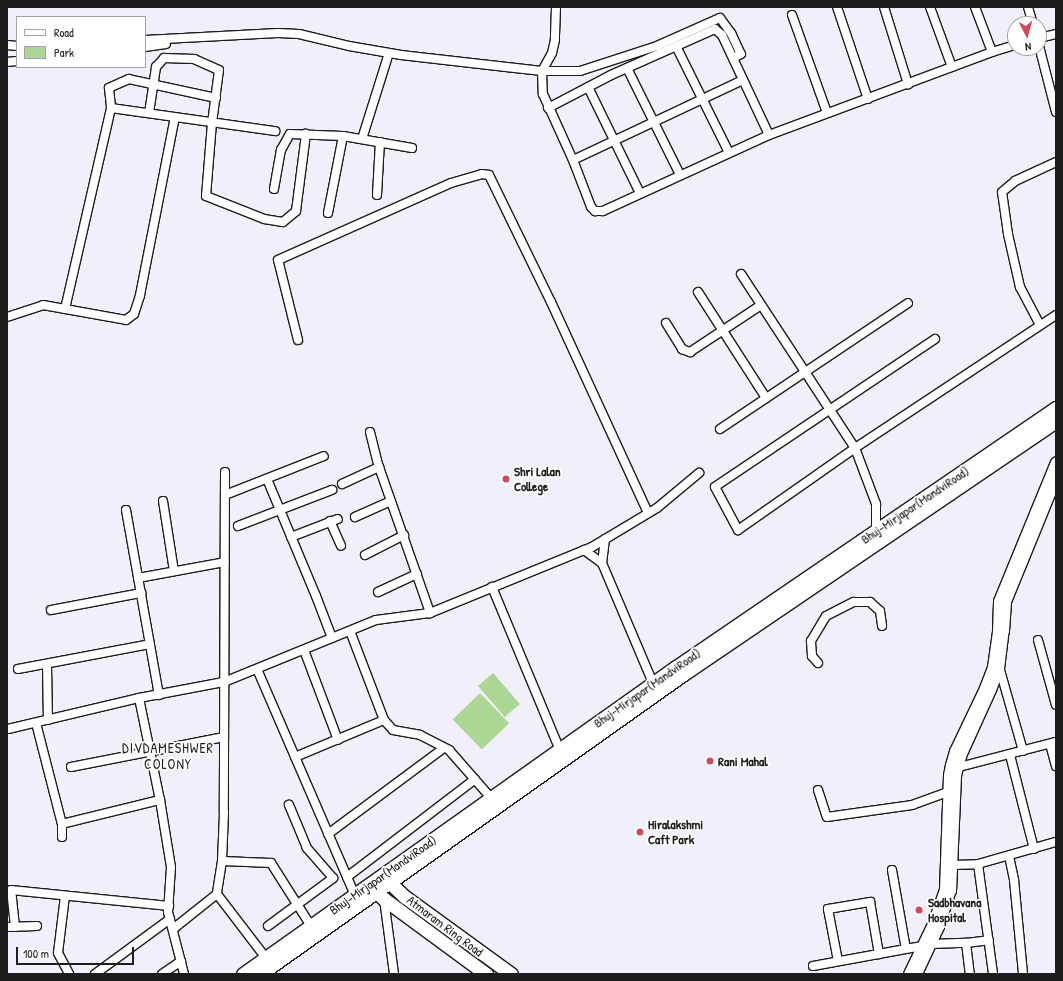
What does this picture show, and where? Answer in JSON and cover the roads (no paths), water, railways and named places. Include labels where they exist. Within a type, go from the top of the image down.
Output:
[{"type":"main road","name":"Bhuj-Mirjapar(MandviRoad)","points":[[260,974],[377,892],[386,879],[492,798],[653,683],[1056,408]]},
{"type":"main road","name":"Bhuj-Mirjapar(MandviRoad)","points":[[386,879],[682,675],[1056,421]]},
{"type":"main road","points":[[909,974],[926,945],[945,890],[949,775],[956,751],[993,667],[998,631],[999,601],[1056,462]]},
{"type":"main road","name":"Atmaram Ring Road","points":[[386,879],[411,901],[511,974]]},
{"type":"main road","name":"Bhuj-Mirjapar(MandviRoad)","points":[[243,974],[355,896],[377,892]]},
{"type":"main road","name":"Atmaram Ring Road","points":[[377,892],[486,974]]},
{"type":"street","points":[[556,7],[556,40],[552,53],[542,71],[542,94],[573,160],[591,207],[595,211],[603,211],[769,135],[1007,47]]},
{"type":"street","points":[[837,7],[868,98]]},
{"type":"street","points":[[884,7],[908,84]]},
{"type":"street","points":[[930,7],[952,67]]},
{"type":"street","points":[[975,7],[992,52]]},
{"type":"street","points":[[792,15],[827,113]]},
{"type":"street","points":[[146,40],[217,35],[278,33],[300,34],[349,46],[389,53],[542,71],[580,71],[657,46],[720,18],[731,33],[741,54],[733,58]]},
{"type":"street","points":[[548,108],[627,68],[715,29],[722,35],[769,135]]},
{"type":"street","points":[[146,47],[217,35]]},
{"type":"street","points":[[676,46],[729,153]]},
{"type":"street","points":[[362,139],[389,53]]},
{"type":"street","points":[[1042,56],[1056,112]]},
{"type":"street","points":[[149,113],[152,84],[156,67],[164,58],[194,59],[219,70],[212,123],[206,196],[264,219],[283,222],[296,211],[306,134]]},
{"type":"street","points":[[627,68],[680,175]]},
{"type":"street","points":[[65,309],[111,108],[109,88],[128,79],[216,98]]},
{"type":"street","points":[[573,160],[743,80]]},
{"type":"street","points":[[588,87],[640,193]]},
{"type":"street","points":[[111,108],[275,131]]},
{"type":"street","points":[[7,317],[43,304],[126,320],[134,314],[141,288],[175,118]]},
{"type":"street","points":[[274,189],[281,150],[290,134],[343,136],[412,148]]},
{"type":"street","points":[[328,213],[343,136]]},
{"type":"street","points":[[377,195],[380,142]]},
{"type":"street","points":[[1040,325],[1020,287],[1008,234],[1002,192],[1015,181],[1056,162]]},
{"type":"street","points":[[298,340],[278,260],[451,183],[482,174],[489,175],[551,302],[648,513]]},
{"type":"street","points":[[741,274],[855,448],[876,504],[876,531]]},
{"type":"street","points":[[698,292],[766,398]]},
{"type":"street","points":[[720,429],[908,303]]},
{"type":"street","points":[[666,323],[682,349],[686,352],[690,352],[761,305]]},
{"type":"street","points":[[935,339],[715,487],[738,530],[855,448],[1056,314]]},
{"type":"street","points":[[370,432],[379,467],[430,613]]},
{"type":"street","points":[[225,495],[324,456]]},
{"type":"street","points":[[342,484],[379,467]]},
{"type":"street","points":[[173,929],[217,894],[222,861],[225,472]]},
{"type":"street","points":[[8,729],[139,698],[224,682],[376,620],[430,613],[584,550],[648,513],[699,473]]},
{"type":"street","points":[[267,479],[332,638]]},
{"type":"street","points":[[921,972],[926,945],[948,907],[952,891],[957,776],[962,754],[992,690],[1000,669],[1007,602],[1056,482]]},
{"type":"street","points":[[238,526],[332,490]]},
{"type":"street","points":[[163,501],[174,571]]},
{"type":"street","points":[[355,517],[391,501]]},
{"type":"street","points":[[126,510],[159,695]]},
{"type":"street","points":[[291,537],[334,520],[341,546]]},
{"type":"street","points":[[365,555],[404,535]]},
{"type":"street","points":[[605,539],[602,563],[653,683]]},
{"type":"street","points":[[584,550],[602,563]]},
{"type":"street","points":[[138,578],[225,562]]},
{"type":"street","points":[[378,592],[417,574]]},
{"type":"street","points":[[492,588],[560,750]]},
{"type":"street","points":[[51,610],[141,592]]},
{"type":"street","points":[[818,663],[812,656],[811,641],[826,616],[854,602],[870,602],[880,611],[882,626]]},
{"type":"street","points":[[350,631],[384,720],[393,730],[420,735],[449,750],[492,798]]},
{"type":"street","points":[[1038,640],[1056,705]]},
{"type":"street","points":[[18,669],[47,665],[150,644]]},
{"type":"street","points":[[304,650],[338,740]]},
{"type":"street","points":[[47,665],[48,720]]},
{"type":"street","points":[[257,669],[355,896]]},
{"type":"street","points":[[1000,669],[1024,751]]},
{"type":"street","points":[[139,698],[160,800],[171,867],[169,906],[170,919],[184,974]]},
{"type":"street","points":[[295,757],[384,720]]},
{"type":"street","points":[[36,723],[62,824],[62,837]]},
{"type":"street","points":[[71,767],[224,737]]},
{"type":"street","points":[[959,767],[1053,743],[1056,766]]},
{"type":"street","points":[[328,834],[444,748]]},
{"type":"street","points":[[1010,755],[1034,849]]},
{"type":"street","points":[[347,878],[475,779]]},
{"type":"street","points":[[818,790],[827,817],[912,805],[948,792]]},
{"type":"street","points":[[62,824],[160,800]]},
{"type":"street","points":[[268,926],[333,878],[307,848],[289,805]]},
{"type":"street","points":[[953,865],[978,864],[1056,842]]},
{"type":"street","points":[[1009,856],[1014,880],[1024,974]]},
{"type":"street","points":[[222,861],[271,863],[311,926]]},
{"type":"street","points":[[978,864],[993,974]]},
{"type":"street","points":[[892,870],[906,949]]},
{"type":"street","points":[[36,926],[11,927],[11,890],[169,906]]},
{"type":"street","points":[[377,892],[394,974]]},
{"type":"street","points":[[217,894],[266,958]]},
{"type":"street","points":[[65,896],[58,954],[69,974]]},
{"type":"street","points":[[838,961],[828,909],[870,902],[879,954]]},
{"type":"street","points":[[95,974],[170,919]]},
{"type":"street","points":[[813,966],[926,945],[989,940]]},
{"type":"street","points":[[966,943],[970,974]]},
{"type":"street","points":[[162,974],[181,961]]},
{"type":"place","name":"Shri Lalan College","points":[[506,479]]},
{"type":"place","name":"Rani Mahal","points":[[710,761]]},
{"type":"place","name":"Hiralakshmi Caft Park","points":[[640,832]]},
{"type":"place","name":"Sadbhavana Hospital","points":[[919,910]]},
{"type":"district","name":"DIVDAMESHWER COLONY","points":[[168,756]]}]
